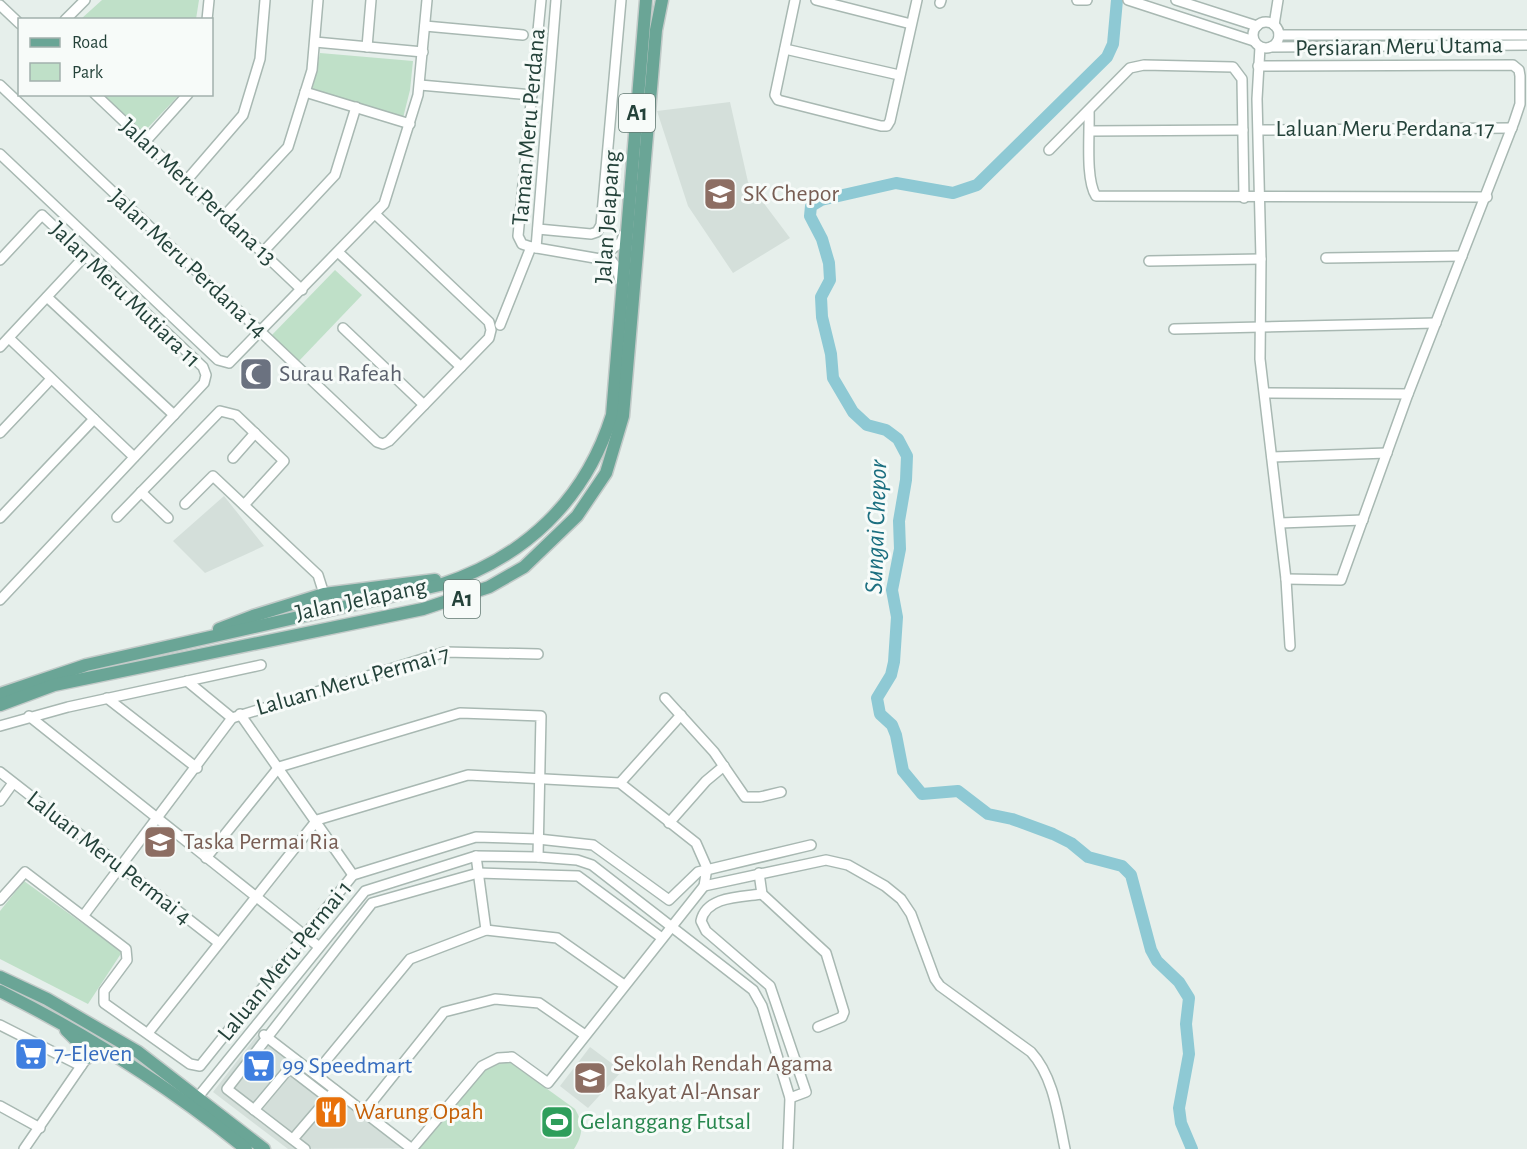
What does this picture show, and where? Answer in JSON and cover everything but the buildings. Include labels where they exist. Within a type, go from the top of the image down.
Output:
[{"type":"main road","name":"Jalan Jelapang","points":[[0,694],[76,668],[424,590],[477,571],[512,553],[548,522],[573,493],[596,455],[612,415],[646,0]]},
{"type":"main road","name":"Jalan Jelapang","points":[[0,705],[32,692],[89,677],[401,614],[460,599],[489,587],[518,571],[560,535],[594,493],[606,472],[623,416],[656,30],[662,0]]},
{"type":"main road","points":[[190,641],[253,616],[324,594],[425,582],[477,571]]},
{"type":"main road","points":[[0,977],[47,999],[116,1039],[198,1097],[264,1149]]},
{"type":"main road","points":[[0,991],[97,1042],[246,1149]]},
{"type":"main road","points":[[55,1018],[78,1042],[84,1061],[102,1055],[120,1057]]},
{"type":"street","points":[[67,18],[85,0]]},
{"type":"street","points":[[207,18],[209,0]]},
{"type":"street","points":[[186,181],[243,115],[260,59],[265,0]]},
{"type":"street","points":[[224,216],[288,147],[312,70],[318,0]]},
{"type":"street","points":[[367,47],[371,0]]},
{"type":"street","points":[[0,154],[218,360],[225,363],[232,361],[386,200],[420,85],[427,0]]},
{"type":"street","name":"Taman Meru Perdana","points":[[541,0],[518,236],[522,244],[534,248],[602,257]]},
{"type":"street","points":[[500,325],[534,248],[538,229],[556,0]]},
{"type":"street","points":[[538,229],[591,234],[597,232],[601,225],[621,0]]},
{"type":"street","points":[[795,0],[775,95],[778,100],[881,126],[887,126],[890,122],[917,0]]},
{"type":"street","points":[[816,0],[911,24]]},
{"type":"street","points":[[1077,0],[1087,0]]},
{"type":"street","points":[[1176,0],[1257,26]]},
{"type":"street","points":[[1131,1],[1271,47],[1279,35],[1274,25],[1278,0]]},
{"type":"street","points":[[0,2],[18,22]]},
{"type":"street","points":[[1274,25],[1265,22],[1257,26],[1253,33],[1257,44],[1258,66],[1260,358],[1266,393],[1286,579],[1290,646]]},
{"type":"street","points":[[425,26],[523,35]]},
{"type":"street","name":"Persiaran Meru Utama","points":[[1279,35],[1527,35]]},
{"type":"street","points":[[315,42],[423,52]]},
{"type":"street","name":"Persiaran Meru Utama","points":[[1271,47],[1527,45]]},
{"type":"street","points":[[785,49],[899,75]]},
{"type":"street","points":[[535,57],[552,58]]},
{"type":"street","points":[[1049,150],[1130,68],[1144,65],[1233,67],[1242,79],[1244,198]]},
{"type":"street","points":[[1258,66],[1514,65],[1519,70],[1520,96],[1512,128],[1487,197],[1408,394],[1341,580],[1286,579]]},
{"type":"street","name":"Jalan Meru Perdana 14","points":[[0,85],[377,442],[383,444],[389,441],[424,405]]},
{"type":"street","points":[[420,85],[532,95]]},
{"type":"street","points":[[305,92],[410,124]]},
{"type":"street","name":"Jalan Meru Perdana 13","points":[[97,96],[302,290]]},
{"type":"street","points":[[145,142],[186,96]]},
{"type":"street","points":[[262,252],[335,175],[356,107]]},
{"type":"street","points":[[1089,111],[1092,190],[1096,196],[1487,197]]},
{"type":"street","name":"Laluan Meru Perdana 17","points":[[1259,130],[1512,128]]},
{"type":"street","points":[[1090,131],[1243,130]]},
{"type":"street","points":[[343,328],[424,405],[489,338],[491,330],[489,322],[375,214]]},
{"type":"street","name":"Jalan Meru Mutiara 11","points":[[0,260],[42,215],[203,367],[206,375],[204,383],[0,600]]},
{"type":"street","points":[[623,296],[617,268],[612,261],[602,257],[621,242],[627,225]]},
{"type":"street","points":[[338,252],[461,367]]},
{"type":"street","points":[[0,347],[85,256]]},
{"type":"street","points":[[1326,258],[1462,256]]},
{"type":"street","points":[[1149,261],[1261,259]]},
{"type":"street","points":[[47,297],[174,415]]},
{"type":"street","points":[[1174,329],[1436,323]]},
{"type":"street","points":[[9,338],[134,457]]},
{"type":"street","points":[[0,433],[51,379]]},
{"type":"street","points":[[1266,393],[1408,394]]},
{"type":"street","points":[[117,517],[215,414],[231,412],[284,461],[244,505]]},
{"type":"street","points":[[0,518],[94,419]]},
{"type":"street","points":[[232,458],[255,434]]},
{"type":"street","points":[[1272,457],[1387,453]]},
{"type":"street","points":[[185,504],[213,476],[318,574],[324,594]]},
{"type":"street","points":[[141,492],[168,518]]},
{"type":"street","points":[[1280,523],[1363,520]]},
{"type":"street","name":"Laluan Meru Permai 7","points":[[84,915],[236,716],[445,652],[538,654]]},
{"type":"street","points":[[0,726],[29,716],[261,665]]},
{"type":"street","points":[[187,681],[236,716],[279,767],[353,876]]},
{"type":"street","points":[[107,698],[197,768]]},
{"type":"street","points":[[665,698],[724,766],[745,797],[760,797],[782,792]]},
{"type":"street","points":[[206,858],[279,767],[460,713],[542,716],[538,857]]},
{"type":"street","points":[[620,783],[681,715]]},
{"type":"street","points":[[29,716],[318,946]]},
{"type":"street","points":[[669,823],[706,781],[724,766]]},
{"type":"street","name":"Laluan Meru Permai 4","points":[[0,772],[219,943]]},
{"type":"street","points":[[0,900],[25,872],[84,915],[128,952],[127,962],[104,991],[104,1003],[148,1033],[316,820],[468,775],[620,783],[696,843],[707,868],[704,886],[548,1083],[512,1057],[487,1062],[412,1149],[255,1028]]},
{"type":"street","points":[[0,801],[14,783]]},
{"type":"street","name":"Laluan Meru Permai 1","points":[[148,1033],[190,1064],[203,1065],[303,935],[353,876],[476,837],[538,839],[593,845],[669,900],[689,878],[707,868],[811,845]]},
{"type":"street","points":[[476,856],[486,930]]},
{"type":"street","points":[[198,1097],[318,946],[365,891],[476,856],[577,860],[592,865],[758,996],[790,1098],[788,1149]]},
{"type":"street","points":[[704,886],[759,873],[834,860],[848,865],[885,886],[901,899],[911,914],[931,969],[940,986],[1031,1052],[1039,1061],[1048,1078],[1065,1149]]},
{"type":"street","points":[[305,1149],[227,1089],[372,903],[478,873],[578,876],[662,938]]},
{"type":"street","points":[[759,873],[762,894],[825,953],[844,1012],[842,1017],[818,1027]]},
{"type":"street","points":[[762,894],[714,903],[706,908],[701,921],[706,932],[770,986],[806,1092],[790,1098]]},
{"type":"street","points":[[315,1074],[410,959],[486,930],[557,938],[624,985]]},
{"type":"street","points":[[364,1112],[444,1012],[495,999],[539,1003],[585,1035]]},
{"type":"street","points":[[0,1024],[84,1061]]},
{"type":"street","points":[[24,1149],[97,1042]]},
{"type":"street","points":[[254,1110],[296,1060]]},
{"type":"street","points":[[289,1068],[328,1098]]},
{"type":"street","points":[[293,1139],[335,1090]]},
{"type":"street","points":[[0,1106],[40,1128]]},
{"type":"shaded area","name":"SK Chepor","points":[[730,102],[748,182],[790,238],[733,273],[688,206],[657,111]]},
{"type":"shaded area","points":[[224,496],[264,546],[205,573],[173,541]]},
{"type":"shaded area","points":[[259,1033],[412,1148],[288,1149],[213,1092]]},
{"type":"shaded area","name":"Sekolah Rendah Agama Rakyat Al-Ansar","points":[[590,1047],[622,1071],[588,1108],[560,1086]]},
{"type":"green space","points":[[102,0],[199,0],[196,18],[82,18]]},
{"type":"green space","points":[[320,53],[413,61],[410,90],[402,122],[312,91]]},
{"type":"green space","points":[[100,96],[178,96],[141,135]]},
{"type":"green space","points":[[335,270],[362,295],[297,363],[270,337]]},
{"type":"green space","points":[[24,881],[122,952],[88,1004],[0,959],[0,911]]},
{"type":"green space","points":[[507,1060],[575,1109],[581,1129],[574,1149],[419,1149],[481,1070],[489,1064]]},
{"type":"waterway","name":"Sungai Chepor","points":[[1117,0],[1113,44],[1107,57],[977,185],[953,193],[896,183],[821,200],[811,206],[810,216],[822,239],[829,263],[830,280],[821,297],[822,317],[831,354],[833,378],[853,412],[867,425],[886,430],[898,439],[907,456],[906,480],[899,521],[900,549],[892,590],[897,617],[894,662],[891,675],[877,698],[880,714],[892,725],[896,735],[903,771],[922,794],[958,791],[988,814],[1012,819],[1053,834],[1071,843],[1088,857],[1122,866],[1131,875],[1151,950],[1157,961],[1179,982],[1189,998],[1186,1024],[1189,1054],[1179,1108],[1181,1123],[1192,1149]]},
{"type":"place","name":"SK Chepor","points":[[720,194]]},
{"type":"place","name":"Surau Rafeah","points":[[256,374]]},
{"type":"place","name":"Taska Permai Ria","points":[[160,842]]},
{"type":"place","name":"7-Eleven","points":[[31,1054]]},
{"type":"place","name":"99 Speedmart","points":[[259,1066]]},
{"type":"place","name":"Sekolah Rendah Agama Rakyat Al-Ansar","points":[[590,1078]]},
{"type":"place","name":"Warung Opah","points":[[331,1112]]},
{"type":"place","name":"Gelanggang Futsal","points":[[557,1122]]}]
